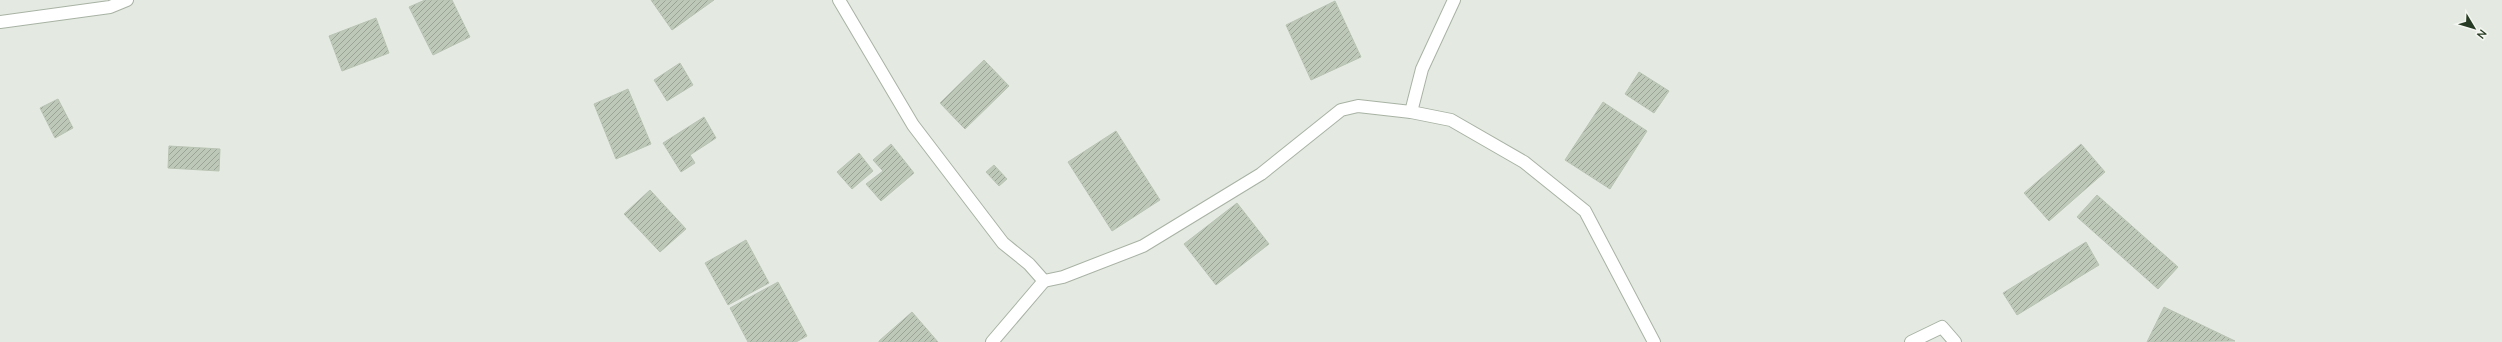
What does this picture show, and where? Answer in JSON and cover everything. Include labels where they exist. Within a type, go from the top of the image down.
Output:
[{"type":"street","points":[[0,22],[110,7],[127,0]]},
{"type":"street","points":[[839,0],[913,125],[1003,243],[1029,264],[1044,281]]},
{"type":"street","points":[[1411,112],[1422,69],[1454,0]]},
{"type":"street","points":[[992,342],[1044,281],[1063,277],[1143,246],[1261,174],[1341,110],[1358,106],[1411,112],[1451,120],[1524,162],[1585,211],[1654,342]]},
{"type":"street","points":[[1911,342],[1942,327],[1955,342]]},
{"type":"building","points":[[425,0],[452,0],[470,37],[433,55],[409,7]]},
{"type":"building","points":[[651,0],[714,0],[672,30]]},
{"type":"building","points":[[1335,1],[1361,57],[1311,80],[1286,25]]},
{"type":"building","points":[[376,18],[389,53],[342,71],[329,36]]},
{"type":"building","points":[[984,60],[1009,86],[965,129],[940,103]]},
{"type":"building","points":[[680,63],[693,85],[667,101],[654,80]]},
{"type":"building","points":[[1639,72],[1669,91],[1654,113],[1625,94]]},
{"type":"building","points":[[628,89],[651,144],[616,159],[594,104]]},
{"type":"building","points":[[58,99],[73,128],[55,138],[40,108]]},
{"type":"building","points":[[1603,102],[1647,131],[1610,189],[1565,160]]},
{"type":"building","points":[[704,117],[716,138],[690,155],[695,163],[681,172],[663,143]]},
{"type":"building","points":[[1116,131],[1160,200],[1112,231],[1068,162]]},
{"type":"building","points":[[891,144],[914,173],[881,201],[866,184],[883,171],[873,160]]},
{"type":"building","points":[[2081,144],[2105,172],[2049,221],[2024,193]]},
{"type":"building","points":[[169,146],[220,149],[219,171],[168,168]]},
{"type":"building","points":[[859,153],[873,171],[852,189],[837,172]]},
{"type":"building","points":[[994,165],[1007,179],[999,186],[986,172]]},
{"type":"building","points":[[650,190],[686,229],[660,252],[624,214]]},
{"type":"building","points":[[2097,195],[2178,267],[2158,289],[2077,217]]},
{"type":"building","points":[[1237,203],[1269,244],[1216,285],[1184,244]]},
{"type":"building","points":[[746,240],[769,283],[728,305],[705,263]]},
{"type":"building","points":[[2086,242],[2099,265],[2017,315],[2003,293]]},
{"type":"building","points":[[778,282],[807,336],[796,342],[748,342],[730,308]]},
{"type":"building","points":[[2164,307],[2235,341],[2147,342]]},
{"type":"building","points":[[912,312],[938,342],[879,342],[879,341]]}]
